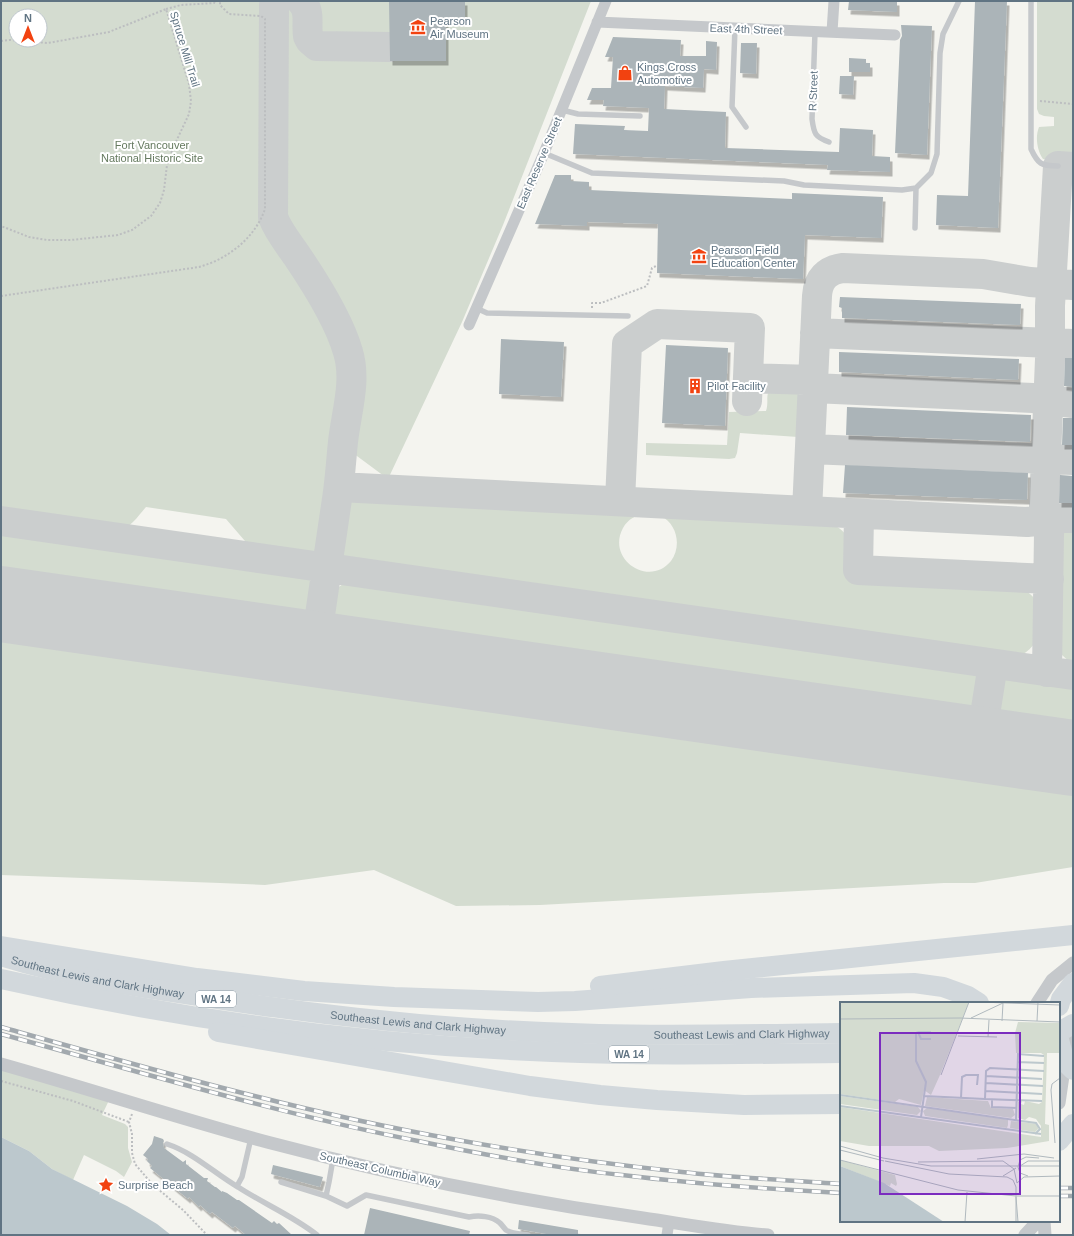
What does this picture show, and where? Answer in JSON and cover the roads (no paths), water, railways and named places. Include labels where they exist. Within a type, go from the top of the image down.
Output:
[{"type":"highway","points":[[449,999],[538,993],[724,971],[1073,935]]},
{"type":"highway","points":[[1,946],[197,978],[304,991],[394,997],[538,1002],[575,1001],[751,988],[914,983],[943,987],[968,996],[977,1002]]},
{"type":"highway","name":"Southeast Lewis and Clark Highway","points":[[1,956],[26,964],[151,989],[272,1007],[395,1022],[598,1034],[692,1035],[840,1033]]},
{"type":"highway","name":"Southeast Lewis and Clark Highway","points":[[1,979],[207,1018],[326,1035],[417,1044],[622,1054],[696,1055],[840,1053]]},
{"type":"highway","points":[[1060,1002],[1073,982]]},
{"type":"highway","points":[[32,986],[205,1030],[530,1086],[614,1096],[744,1105],[840,1104]]},
{"type":"highway","points":[[1060,1030],[1073,1024]]},
{"type":"highway","points":[[1060,1031],[1073,1030]]},
{"type":"highway","points":[[1060,1042],[1068,1058]]},
{"type":"street","name":"East Reserve Street","points":[[469,325],[544,154],[606,1]]},
{"type":"street","points":[[832,32],[834,1]]},
{"type":"street","name":"East 4th Street","points":[[597,22],[895,35]]},
{"type":"street","points":[[1038,1002],[1052,980],[1073,963]]},
{"type":"street","points":[[1060,1098],[1073,1036]]},
{"type":"street","name":"Southeast Columbia Way","points":[[1,1064],[251,1137],[399,1175],[668,1229],[768,1235]]},
{"type":"street","points":[[1025,1235],[1037,1222]]},
{"type":"street","points":[[1044,1222],[1045,1235]]},
{"type":"lane","points":[[544,154],[592,173],[784,181],[804,185],[902,190],[916,188],[931,173],[937,154],[940,53],[943,34],[959,1]]},
{"type":"lane","points":[[1031,1],[1031,149],[1036,159],[1044,166],[1058,166]]},
{"type":"lane","points":[[735,28],[732,107],[746,127]]},
{"type":"lane","name":"R Street","points":[[815,32],[812,119],[814,129],[819,138],[829,142]]},
{"type":"lane","points":[[562,110],[578,114],[640,116]]},
{"type":"lane","points":[[915,228],[916,188]]},
{"type":"lane","points":[[476,308],[487,313],[628,316]]},
{"type":"lane","points":[[237,1186],[242,1177],[251,1137]]},
{"type":"lane","points":[[167,1144],[186,1152],[237,1186],[302,1223],[318,1235]]},
{"type":"lane","points":[[326,1196],[330,1182],[333,1159]]},
{"type":"lane","points":[[281,1182],[326,1196],[347,1206],[360,1197],[366,1195],[469,1217],[488,1217],[496,1220],[506,1230],[528,1235]]},
{"type":"railway","points":[[1,1027],[225,1089],[338,1116],[452,1139],[595,1162],[653,1169],[722,1176],[840,1184]]},
{"type":"railway","points":[[1,1034],[260,1105],[365,1130],[494,1156],[571,1169],[649,1178],[732,1186],[840,1193]]},
{"type":"railway","points":[[1060,1188],[1073,1188]]},
{"type":"railway","points":[[1060,1196],[1073,1196]]},
{"type":"place","name":"Pearson Air Museum","points":[[418,27]]},
{"type":"place","name":"Kings Cross Automotive","points":[[625,73]]},
{"type":"place","name":"Pearson Field Education Center","points":[[699,256]]},
{"type":"place","name":"Pilot Facility","points":[[695,386]]},
{"type":"place","name":"Surprise Beach","points":[[106,1185]]},
{"type":"park label","name":"Fort Vancouver National Historic Site","points":[[152,151]]}]
